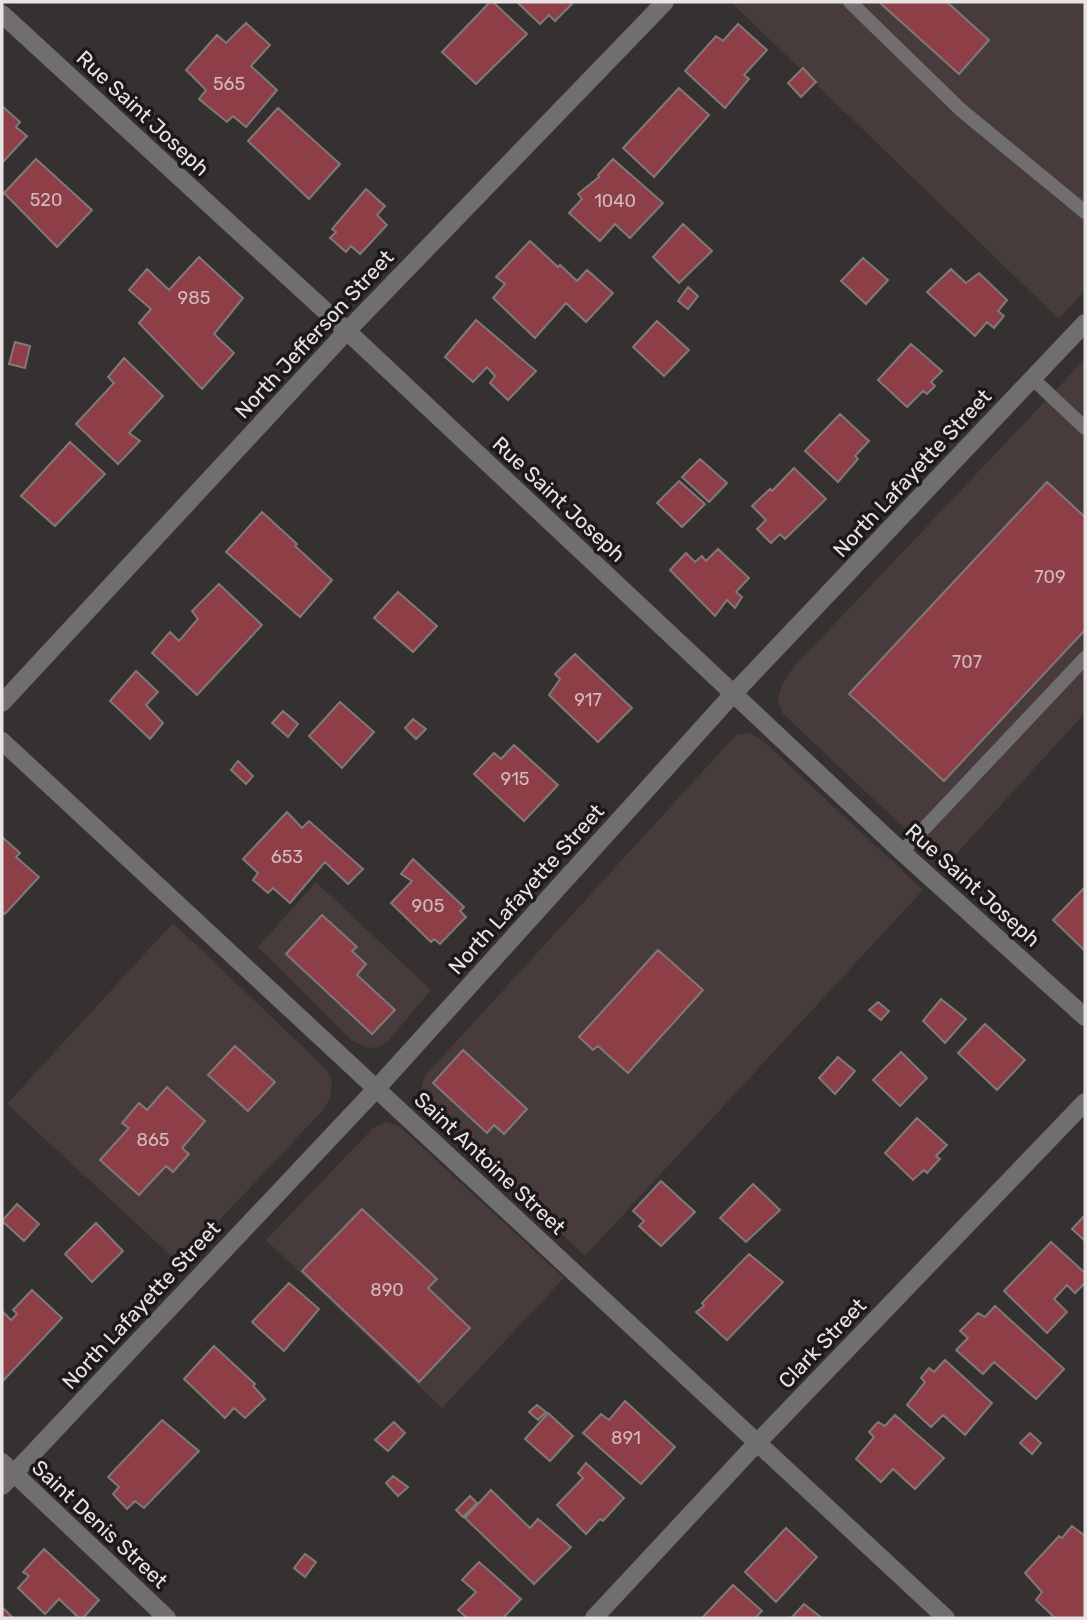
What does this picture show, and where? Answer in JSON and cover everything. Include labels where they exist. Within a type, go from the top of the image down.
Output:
[{"type":"street","name":"North Jefferson Street","points":[[2,703],[347,331],[665,2]]},
{"type":"street","name":"Rue Saint Joseph","points":[[2,14],[347,331],[902,852],[1085,1017]]},
{"type":"street","name":"North Lafayette Street","points":[[6,1474],[377,1088],[733,694],[1085,323]]},
{"type":"street","name":"Saint Antoine Street","points":[[2,741],[946,1618]]},
{"type":"street","name":"Clark Street","points":[[594,1618],[756,1444],[1085,1102]]},
{"type":"street","name":"Saint Denis Street","points":[[6,1474],[167,1618]]},
{"type":"lane","points":[[850,2],[961,110],[1085,212]]},
{"type":"lane","points":[[1033,379],[1085,428]]},
{"type":"lane","points":[[902,852],[1085,658]]},
{"type":"shaded area","points":[[731,2],[1085,2],[1085,290],[1059,319]]},
{"type":"shaded area","points":[[1085,359],[1085,713],[945,866],[782,713],[778,699],[783,683],[792,669]]},
{"type":"shaded area","points":[[749,733],[761,739],[923,890],[585,1256],[424,1102],[421,1091],[424,1077],[736,735]]},
{"type":"shaded area","points":[[316,882],[431,990],[380,1047],[367,1048],[351,1040],[258,947]]},
{"type":"shaded area","points":[[173,923],[327,1070],[332,1083],[325,1108],[179,1263],[7,1104]]},
{"type":"shaded area","points":[[386,1122],[400,1127],[564,1278],[442,1408],[266,1240],[373,1128]]},
{"type":"building","points":[[490,2],[527,34],[476,84],[442,52]]},
{"type":"building","points":[[517,2],[572,4],[555,21],[549,15],[540,24]]},
{"type":"building","points":[[879,2],[947,2],[989,40],[959,74]]},
{"type":"building","points":[[246,23],[270,45],[251,66],[277,90],[246,127],[233,116],[227,122],[199,99],[206,90],[186,70],[217,35],[226,43]]},
{"type":"building","points":[[738,24],[767,50],[744,75],[749,79],[725,108],[685,71],[716,36],[723,41]]},
{"type":"building","points":[[803,68],[816,82],[801,97],[788,83]]},
{"type":"building","points":[[679,88],[709,115],[654,177],[623,148]]},
{"type":"building","points":[[2,106],[20,122],[16,127],[27,136],[2,163]]},
{"type":"building","points":[[278,108],[340,164],[309,199],[248,141]]},
{"type":"building","points":[[36,159],[92,210],[57,247],[4,193]]},
{"type":"building","points":[[613,159],[663,203],[630,238],[615,224],[600,241],[569,213],[582,199],[578,194],[599,177]]},
{"type":"building","points":[[366,189],[385,206],[377,215],[387,225],[360,254],[351,246],[346,252],[330,238],[336,232],[332,229]]},
{"type":"building","points":[[683,224],[712,251],[679,283],[653,257]]},
{"type":"building","points":[[530,241],[577,281],[587,270],[613,293],[586,322],[566,303],[535,338],[493,298],[505,284],[496,277]]},
{"type":"building","points":[[199,257],[243,298],[214,334],[234,353],[202,389],[139,323],[151,309],[129,290],[147,269],[169,290]]},
{"type":"building","points":[[863,258],[888,280],[866,304],[841,281]]},
{"type":"building","points":[[951,269],[966,283],[979,273],[1007,300],[998,311],[1004,316],[994,328],[987,322],[975,336],[927,292]]},
{"type":"building","points":[[688,287],[698,296],[688,309],[678,301]]},
{"type":"building","points":[[476,320],[536,371],[508,400],[490,383],[495,376],[487,367],[473,382],[445,357]]},
{"type":"building","points":[[657,321],[689,350],[664,376],[633,347]]},
{"type":"building","points":[[15,342],[30,346],[25,368],[9,364]]},
{"type":"building","points":[[911,344],[942,371],[931,382],[935,386],[927,394],[923,391],[907,407],[878,380]]},
{"type":"building","points":[[124,358],[163,396],[129,433],[140,441],[118,464],[76,424],[114,383],[108,377]]},
{"type":"building","points":[[840,414],[869,441],[855,456],[858,459],[838,482],[805,451]]},
{"type":"building","points":[[70,442],[105,474],[55,526],[21,496]]},
{"type":"building","points":[[700,459],[727,483],[709,502],[682,477]]},
{"type":"building","points":[[794,468],[826,499],[785,539],[780,534],[771,543],[757,529],[766,520],[752,506],[770,489],[772,491]]},
{"type":"building","points":[[679,481],[705,504],[682,527],[657,503]]},
{"type":"building","points":[[1047,482],[1085,517],[1085,630],[944,781],[849,694]]},
{"type":"building","points":[[262,512],[332,580],[300,617],[226,552]]},
{"type":"building","points":[[718,549],[749,578],[736,592],[742,597],[735,608],[727,600],[715,616],[670,570],[686,553],[695,562],[702,556],[706,561]]},
{"type":"building","points":[[219,584],[262,625],[197,695],[152,653],[170,632],[179,641],[198,619],[192,611]]},
{"type":"building","points":[[398,592],[437,626],[413,652],[374,618]]},
{"type":"building","points":[[575,654],[632,708],[598,742],[549,695],[560,679],[555,674]]},
{"type":"building","points":[[136,671],[158,692],[146,705],[163,723],[150,739],[110,701]]},
{"type":"building","points":[[340,702],[374,732],[342,768],[309,736]]},
{"type":"building","points":[[283,711],[298,724],[288,737],[272,723]]},
{"type":"building","points":[[413,719],[426,729],[416,739],[405,728]]},
{"type":"building","points":[[514,745],[558,785],[524,821],[474,774],[494,753],[501,759]]},
{"type":"building","points":[[238,761],[253,776],[246,784],[231,770]]},
{"type":"building","points":[[287,812],[302,828],[309,821],[363,869],[348,884],[325,862],[290,903],[273,888],[268,893],[253,880],[258,873],[243,859]]},
{"type":"building","points":[[2,837],[20,853],[16,857],[39,877],[5,914],[2,912]]},
{"type":"building","points":[[413,859],[464,907],[460,911],[466,917],[440,944],[434,939],[431,942],[391,903],[412,881],[401,874]]},
{"type":"building","points":[[1085,887],[1085,951],[1053,920]]},
{"type":"building","points":[[322,915],[357,947],[352,951],[366,964],[357,975],[395,1010],[372,1034],[286,954]]},
{"type":"building","points":[[658,950],[703,990],[628,1073],[598,1046],[593,1050],[579,1037]]},
{"type":"building","points":[[941,999],[966,1019],[945,1043],[923,1021]]},
{"type":"building","points":[[878,1002],[889,1011],[881,1020],[869,1010]]},
{"type":"building","points":[[985,1024],[1025,1060],[997,1090],[958,1053]]},
{"type":"building","points":[[235,1046],[275,1082],[248,1111],[208,1075]]},
{"type":"building","points":[[463,1050],[527,1109],[504,1134],[494,1125],[487,1133],[433,1083]]},
{"type":"building","points":[[901,1052],[927,1078],[900,1106],[873,1080]]},
{"type":"building","points":[[838,1057],[855,1071],[835,1094],[819,1078]]},
{"type":"building","points":[[167,1087],[205,1121],[182,1148],[189,1154],[173,1172],[166,1166],[139,1195],[100,1160],[129,1128],[122,1123],[139,1103],[147,1110]]},
{"type":"building","points":[[917,1118],[947,1145],[936,1156],[940,1159],[927,1173],[924,1170],[913,1180],[885,1153]]},
{"type":"building","points":[[661,1181],[695,1212],[661,1246],[639,1226],[644,1221],[633,1211]]},
{"type":"building","points":[[753,1184],[780,1210],[746,1242],[720,1218]]},
{"type":"building","points":[[17,1204],[39,1224],[24,1241],[2,1221]]},
{"type":"building","points":[[362,1209],[437,1279],[428,1288],[470,1328],[419,1382],[302,1271]]},
{"type":"building","points":[[1085,1215],[1085,1241],[1072,1229]]},
{"type":"building","points":[[96,1223],[123,1251],[92,1282],[65,1254]]},
{"type":"building","points":[[1051,1242],[1085,1273],[1085,1283],[1075,1293],[1067,1285],[1054,1299],[1067,1312],[1047,1333],[1004,1291]]},
{"type":"building","points":[[749,1254],[783,1282],[727,1340],[696,1312]]},
{"type":"building","points":[[289,1283],[319,1309],[284,1351],[252,1322]]},
{"type":"building","points":[[32,1290],[62,1318],[2,1382],[2,1311],[11,1320],[17,1314],[13,1310]]},
{"type":"building","points":[[995,1306],[1064,1369],[1036,1399],[994,1362],[983,1374],[956,1350],[968,1338],[960,1331],[978,1313],[985,1317]]},
{"type":"building","points":[[214,1346],[255,1384],[253,1386],[265,1399],[245,1418],[234,1408],[225,1418],[184,1379]]},
{"type":"building","points":[[945,1360],[992,1403],[965,1435],[943,1415],[931,1427],[907,1405],[925,1382],[921,1378],[929,1368],[934,1372]]},
{"type":"building","points":[[625,1401],[675,1447],[641,1484],[583,1433],[601,1414],[609,1420]]},
{"type":"building","points":[[537,1405],[546,1412],[538,1420],[529,1412]]},
{"type":"building","points":[[548,1413],[573,1436],[550,1461],[525,1439]]},
{"type":"building","points":[[895,1415],[944,1458],[915,1489],[893,1469],[881,1482],[856,1459],[874,1437],[869,1432],[878,1422],[885,1426]]},
{"type":"building","points":[[162,1420],[199,1451],[144,1508],[135,1501],[127,1509],[113,1494],[119,1487],[108,1477]]},
{"type":"building","points":[[394,1422],[405,1433],[388,1451],[375,1440]]},
{"type":"building","points":[[1030,1433],[1041,1443],[1032,1454],[1020,1443]]},
{"type":"building","points":[[586,1463],[624,1498],[603,1521],[600,1519],[586,1534],[557,1505],[583,1478],[578,1473]]},
{"type":"building","points":[[393,1476],[408,1487],[398,1496],[386,1483]]},
{"type":"building","points":[[491,1490],[530,1528],[538,1519],[571,1547],[534,1584],[465,1518]]},
{"type":"building","points":[[470,1496],[477,1503],[463,1517],[456,1510]]},
{"type":"building","points":[[1072,1526],[1085,1536],[1085,1618],[1055,1618],[1036,1600],[1042,1592],[1025,1573],[1059,1536],[1062,1538]]},
{"type":"building","points":[[786,1528],[817,1557],[776,1602],[745,1572]]},
{"type":"building","points":[[44,1549],[99,1600],[83,1618],[79,1618],[59,1599],[45,1614],[18,1588],[29,1576],[23,1572]]},
{"type":"building","points":[[305,1554],[316,1562],[305,1577],[294,1568]]},
{"type":"building","points":[[479,1562],[521,1599],[503,1618],[467,1618],[458,1610],[476,1592],[462,1580]]},
{"type":"building","points":[[733,1585],[762,1611],[755,1618],[702,1618]]},
{"type":"building","points":[[804,1604],[822,1618],[791,1618]]},
{"type":"building","points":[[2,1607],[13,1618],[2,1618]]}]
